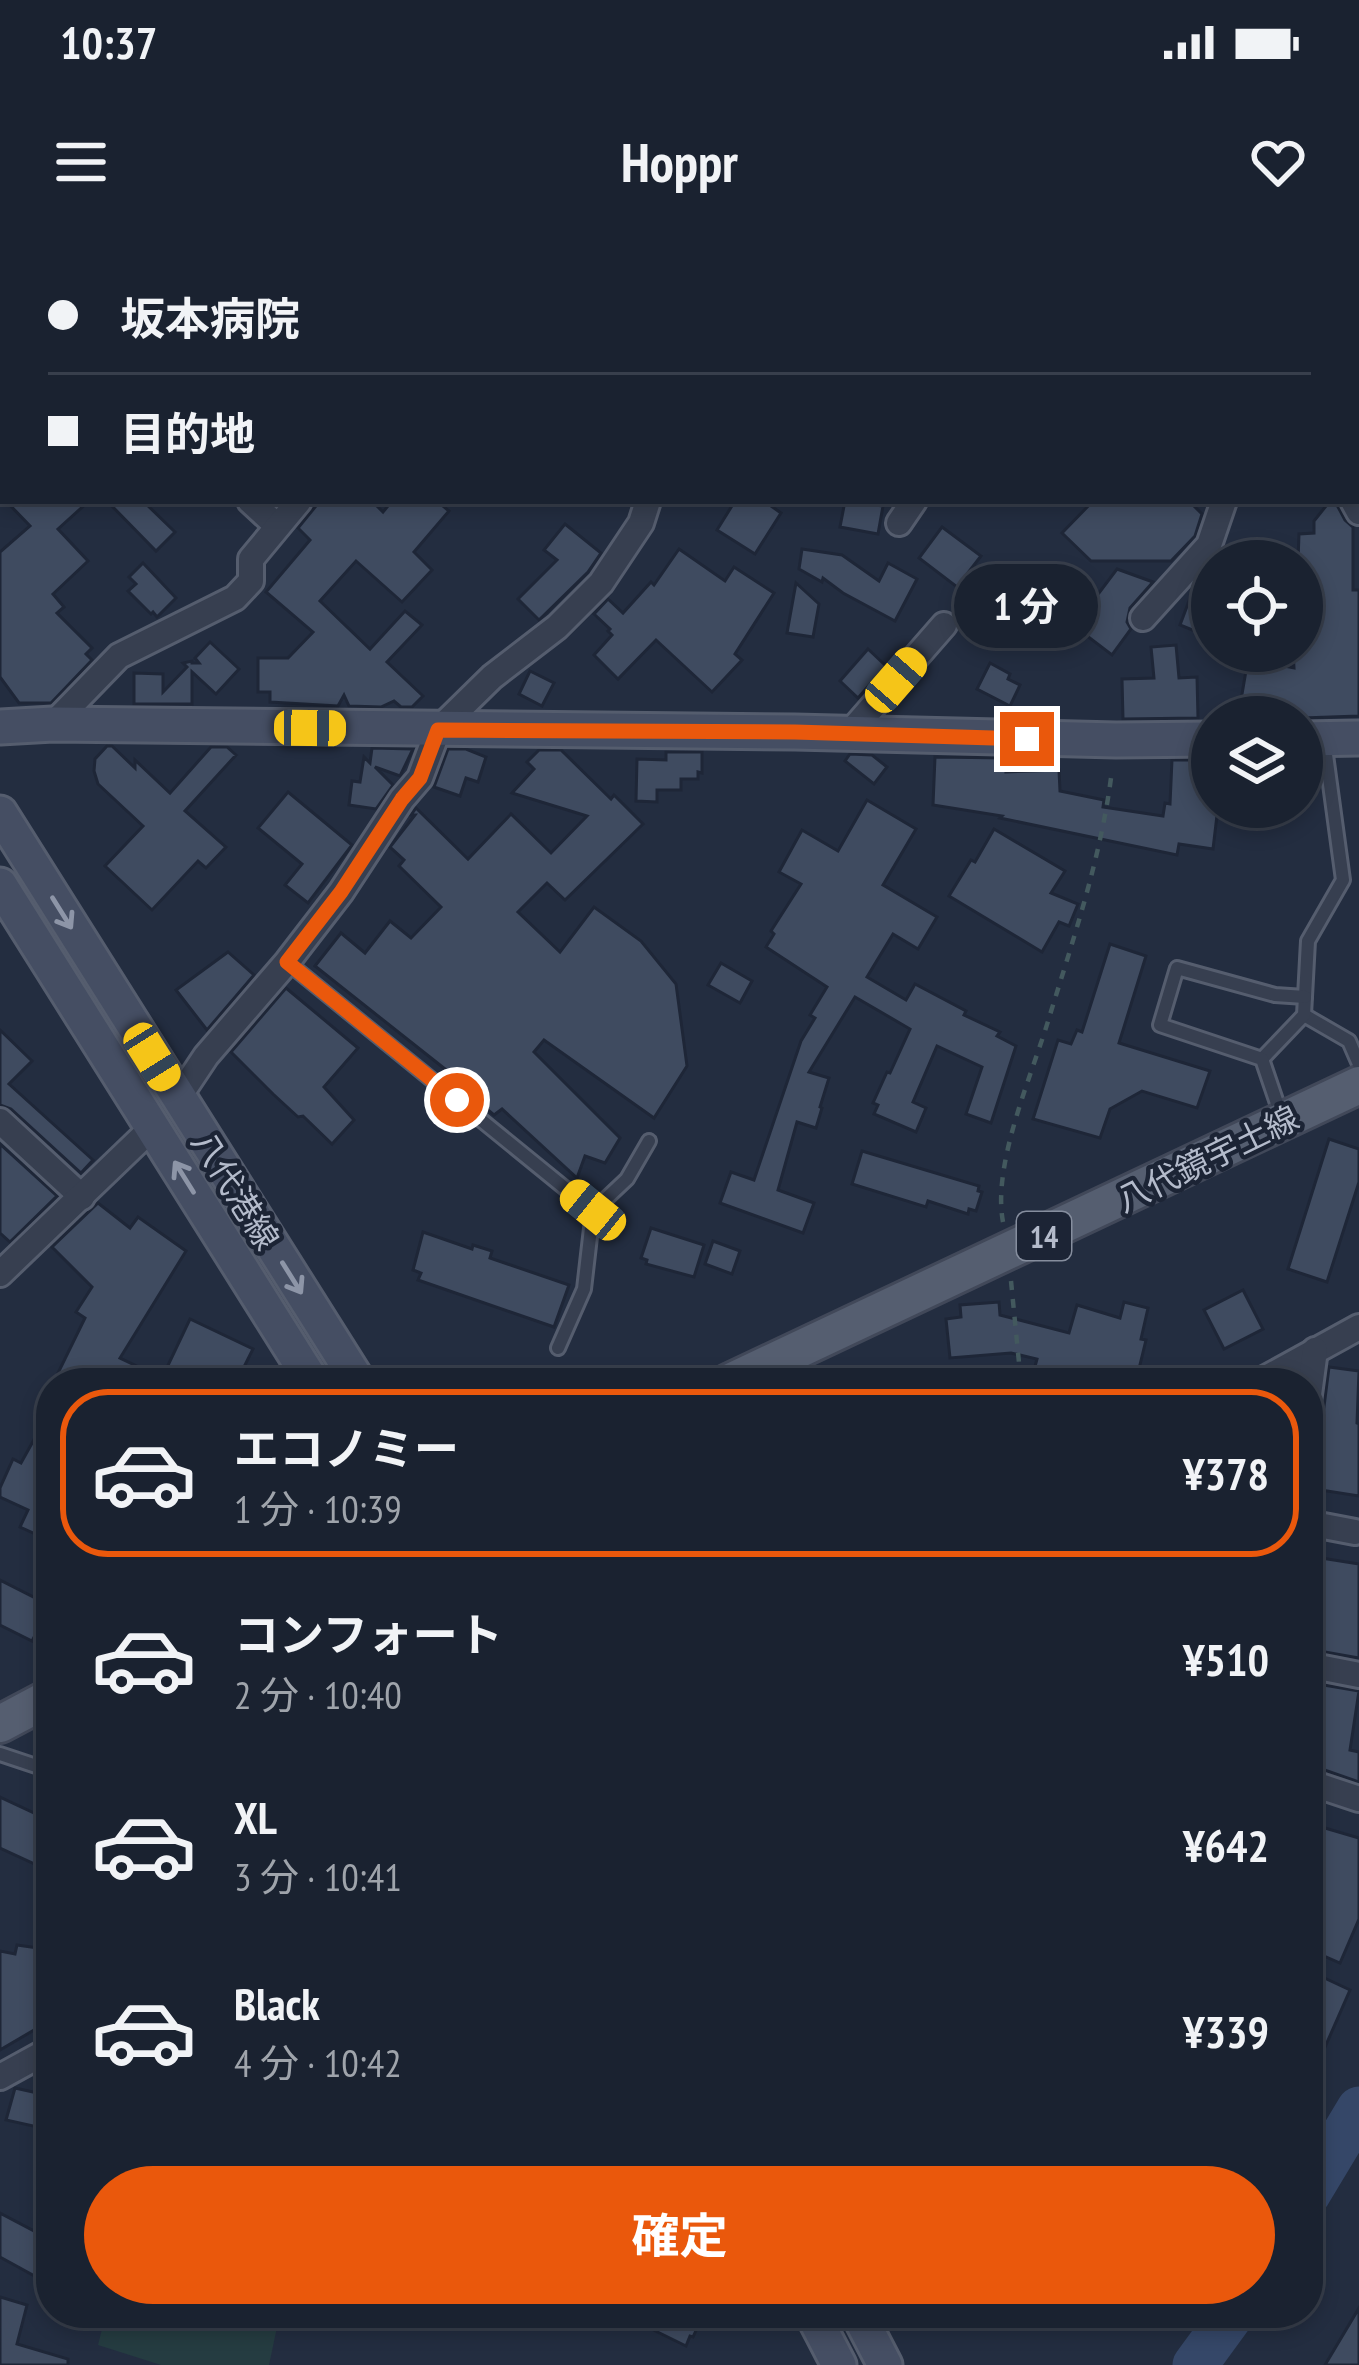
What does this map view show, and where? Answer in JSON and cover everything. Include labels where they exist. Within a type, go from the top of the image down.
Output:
[{"type":"main road","points":[[0,727],[1191,740]]},
{"type":"main road","points":[[1323,738],[1359,738]]},
{"type":"main road","name":"八代港線","points":[[0,814],[349,1368]]},
{"type":"main road","name":"八代港線","points":[[0,885],[304,1368]]},
{"type":"main road","name":"八代鏡宇土線","points":[[760,1368],[1359,1085]]},
{"type":"main road","points":[[0,1724],[36,1704]]},
{"type":"main road","points":[[820,2328],[838,2365]]},
{"type":"main road","points":[[866,2328],[885,2365]]},
{"type":"street","points":[[253,504],[276,525]]},
{"type":"street","points":[[53,724],[119,656],[235,598],[250,581],[251,559],[295,504]]},
{"type":"street","points":[[178,1098],[206,1056],[341,892],[420,778],[438,730],[492,677],[557,628],[601,583],[641,523],[647,504]]},
{"type":"street","points":[[898,523],[912,504]]},
{"type":"street","points":[[1143,618],[1209,545],[1223,504]]},
{"type":"street","points":[[848,735],[944,625]]},
{"type":"street","points":[[0,1121],[82,1197]]},
{"type":"street","points":[[0,1274],[153,1127]]},
{"type":"street","points":[[1283,1368],[1359,1327]]},
{"type":"street","points":[[1313,1368],[1315,1350]]},
{"type":"street","points":[[1323,1526],[1355,1532]]},
{"type":"street","points":[[1323,1668],[1359,1676]]},
{"type":"street","points":[[1323,1787],[1359,1799]]},
{"type":"street","points":[[0,2078],[36,2058]]},
{"type":"lane","points":[[1262,1059],[1304,1015],[1308,941],[1343,880],[1323,785]]},
{"type":"lane","points":[[287,962],[593,1210]]},
{"type":"lane","points":[[1262,1059],[1160,1025],[1177,968],[1275,995],[1305,997]]},
{"type":"lane","points":[[1304,1015],[1349,1041],[1359,1064]]},
{"type":"lane","points":[[1262,1059],[1283,1121]]},
{"type":"lane","points":[[558,1348],[584,1289],[593,1210],[627,1179],[649,1141]]},
{"type":"lane","points":[[0,1754],[36,1766]]},
{"type":"path","points":[[1020,1368],[1009,1252],[999,1204],[1009,1146],[1106,818],[1116,740]]},
{"type":"green space","points":[[102,2328],[277,2328],[269,2365],[161,2365],[98,2345]]},
{"type":"building","points":[[9,504],[86,504],[58,529],[88,561],[53,594],[64,607],[57,613],[92,648],[86,654],[92,660],[51,703],[19,703],[0,677],[0,552],[30,526]]},
{"type":"building","points":[[110,504],[146,504],[175,532],[156,551]]},
{"type":"building","points":[[318,504],[375,504],[383,512],[390,504],[441,504],[449,511],[414,552],[432,570],[402,602],[356,561],[320,601],[370,649],[405,611],[422,625],[387,662],[423,696],[412,707],[394,701],[381,707],[349,706],[344,695],[338,706],[270,702],[270,692],[258,692],[258,658],[288,658],[313,632],[266,592],[310,540],[298,528]]},
{"type":"building","points":[[733,504],[768,504],[781,513],[755,554],[717,530]]},
{"type":"building","points":[[844,504],[883,506],[878,534],[840,527]]},
{"type":"building","points":[[1090,504],[1192,504],[1202,514],[1195,536],[1171,561],[1091,561],[1062,533]]},
{"type":"building","points":[[1328,504],[1337,505],[1353,527],[1353,590],[1359,590],[1359,716],[1323,717],[1323,696],[1242,696],[1246,672],[1323,672],[1323,540],[1299,540],[1299,534],[1314,533],[1314,521]]},
{"type":"building","points":[[565,524],[601,553],[539,620],[518,599],[557,560],[544,550]]},
{"type":"building","points":[[942,527],[981,556],[957,587],[919,558]]},
{"type":"building","points":[[679,549],[725,581],[734,567],[774,593],[735,654],[742,660],[712,692],[656,640],[618,679],[594,655],[612,635],[594,614],[608,599],[623,613],[651,582],[654,585]]},
{"type":"building","points":[[802,549],[842,555],[879,581],[888,563],[917,579],[895,621],[799,569]]},
{"type":"building","points":[[143,563],[176,598],[157,617],[128,591],[136,584],[129,577]]},
{"type":"building","points":[[1117,569],[1153,582],[1130,608],[1127,622],[1131,629],[1112,655],[1074,626]]},
{"type":"building","points":[[796,583],[819,604],[813,637],[787,633]]},
{"type":"building","points":[[1191,596],[1191,629],[1180,625]]},
{"type":"building","points":[[210,642],[239,669],[216,694],[192,672],[192,704],[134,704],[134,673],[163,674],[163,692],[187,667],[183,663],[199,663],[195,658]]},
{"type":"building","points":[[1176,645],[1179,678],[1197,677],[1191,718],[1123,719],[1122,679],[1154,678],[1151,647]]},
{"type":"building","points":[[868,649],[886,666],[858,698],[840,681]]},
{"type":"building","points":[[990,663],[1020,685],[1010,706],[977,689]]},
{"type":"building","points":[[530,671],[554,683],[542,706],[519,694]]},
{"type":"building","points":[[107,746],[135,768],[135,760],[170,793],[211,747],[227,747],[236,755],[185,811],[226,847],[206,868],[198,861],[152,910],[105,866],[143,826],[98,784],[95,759]]},
{"type":"building","points":[[372,748],[413,749],[400,776],[375,767],[393,785],[376,809],[349,805],[352,781],[360,782],[364,757],[370,763]]},
{"type":"building","points":[[448,749],[466,749],[486,757],[478,782],[466,778],[460,796],[434,787]]},
{"type":"building","points":[[539,750],[561,750],[643,824],[565,900],[547,883],[518,912],[560,952],[594,907],[641,941],[676,984],[687,1066],[654,1118],[544,1040],[534,1052],[620,1138],[605,1163],[585,1156],[577,1178],[502,1109],[494,1115],[447,1076],[450,1073],[315,966],[341,933],[365,953],[390,921],[411,938],[441,907],[399,866],[404,860],[390,847],[416,808],[468,859],[511,814],[551,853],[587,816],[512,793],[534,769],[527,762]]},
{"type":"building","points":[[666,752],[702,752],[702,773],[698,772],[698,779],[681,779],[681,790],[657,790],[657,802],[636,801],[637,759],[666,760]]},
{"type":"building","points":[[850,754],[872,755],[887,767],[874,784],[845,761]]},
{"type":"building","points":[[935,757],[1007,758],[1006,772],[1059,770],[1060,791],[1104,800],[1103,807],[1163,816],[1165,803],[1170,804],[1172,760],[1191,760],[1191,828],[1216,828],[1213,849],[1179,844],[1177,855],[933,805]]},
{"type":"building","points":[[288,792],[352,845],[308,903],[285,885],[302,864],[258,828]]},
{"type":"building","points":[[867,800],[916,829],[883,885],[937,917],[918,949],[893,934],[867,977],[906,1000],[915,984],[966,1011],[964,1015],[1000,1032],[997,1036],[1016,1046],[991,1123],[966,1114],[982,1067],[937,1046],[913,1102],[926,1108],[916,1132],[874,1114],[878,1105],[873,1103],[910,1029],[855,997],[809,1072],[829,1078],[822,1108],[816,1128],[797,1122],[778,1190],[814,1203],[803,1233],[720,1203],[731,1172],[754,1180],[801,1041],[815,1018],[810,1015],[827,987],[766,947],[801,884],[779,872],[802,830],[838,851]]},
{"type":"building","points":[[994,829],[1065,871],[1051,893],[1078,904],[1069,926],[1059,922],[1042,952],[949,896]]},
{"type":"building","points":[[1110,944],[1146,956],[1119,1043],[1210,1071],[1197,1108],[1142,1091],[1110,1109],[1100,1138],[1033,1119],[1058,1040],[1071,1044],[1077,1030],[1082,1032]]},
{"type":"building","points":[[228,952],[254,975],[207,1030],[176,990]]},
{"type":"building","points":[[721,963],[752,981],[740,1003],[708,985]]},
{"type":"building","points":[[286,988],[358,1048],[324,1087],[354,1120],[332,1144],[231,1052]]},
{"type":"building","points":[[0,1030],[32,1061],[9,1084],[93,1160],[81,1173],[11,1109],[0,1105]]},
{"type":"building","points":[[1329,1139],[1359,1149],[1359,1182],[1327,1282],[1288,1269]]},
{"type":"building","points":[[0,1144],[57,1196],[10,1242],[0,1233]]},
{"type":"building","points":[[862,1151],[979,1186],[982,1192],[976,1211],[969,1209],[968,1214],[928,1201],[926,1207],[852,1184]]},
{"type":"building","points":[[98,1203],[130,1228],[138,1217],[186,1251],[120,1358],[141,1368],[60,1368],[85,1318],[76,1312],[92,1287],[52,1247]]},
{"type":"building","points":[[651,1228],[704,1245],[694,1277],[646,1264],[641,1258]]},
{"type":"building","points":[[423,1232],[492,1251],[490,1258],[569,1285],[554,1327],[418,1280],[421,1273],[413,1270]]},
{"type":"building","points":[[713,1241],[740,1251],[732,1274],[705,1264]]},
{"type":"building","points":[[1243,1290],[1263,1329],[1224,1349],[1204,1310]]},
{"type":"building","points":[[999,1302],[1000,1315],[1069,1333],[1077,1305],[1120,1318],[1124,1302],[1148,1308],[1139,1368],[1035,1368],[1037,1359],[1011,1353],[950,1358],[946,1319],[961,1317],[960,1305]]},
{"type":"building","points":[[190,1319],[253,1349],[244,1368],[167,1368]]},
{"type":"building","points":[[1329,1367],[1359,1371],[1359,1496],[1323,1490],[1323,1414]]},
{"type":"building","points":[[36,1436],[36,1534],[20,1527],[28,1510],[0,1497],[13,1459],[21,1463]]},
{"type":"building","points":[[1323,1558],[1359,1564],[1359,1658],[1323,1652]]},
{"type":"building","points":[[0,1580],[36,1598],[36,1634],[32,1641],[0,1625]]},
{"type":"building","points":[[1323,1685],[1359,1691],[1350,1750],[1359,1752],[1359,1782],[1323,1769]]},
{"type":"building","points":[[0,1797],[36,1814],[36,1865],[0,1848]]},
{"type":"building","points":[[1323,1827],[1359,1838],[1359,1919],[1340,1963],[1323,1956]]},
{"type":"building","points":[[17,1945],[36,1948],[36,2029],[0,2050],[0,1951],[15,1954]]},
{"type":"building","points":[[1323,1977],[1350,1990],[1323,2052]]},
{"type":"building","points":[[15,2088],[36,2093],[36,2127],[6,2120]]},
{"type":"building","points":[[0,2213],[36,2232],[36,2277],[0,2257]]},
{"type":"building","points":[[0,2297],[27,2305],[17,2344],[68,2359],[68,2365],[0,2365]]},
{"type":"building","points":[[1359,2308],[1359,2365],[1325,2365]]},
{"type":"building","points":[[649,2328],[697,2328],[686,2346]]},
{"type":"waterway","points":[[1323,2169],[1359,2109]]},
{"type":"waterway","points":[[1195,2365],[1222,2328]]},
{"type":"route","points":[[457,1100],[287,962],[420,778],[438,730],[1027,739]]}]
